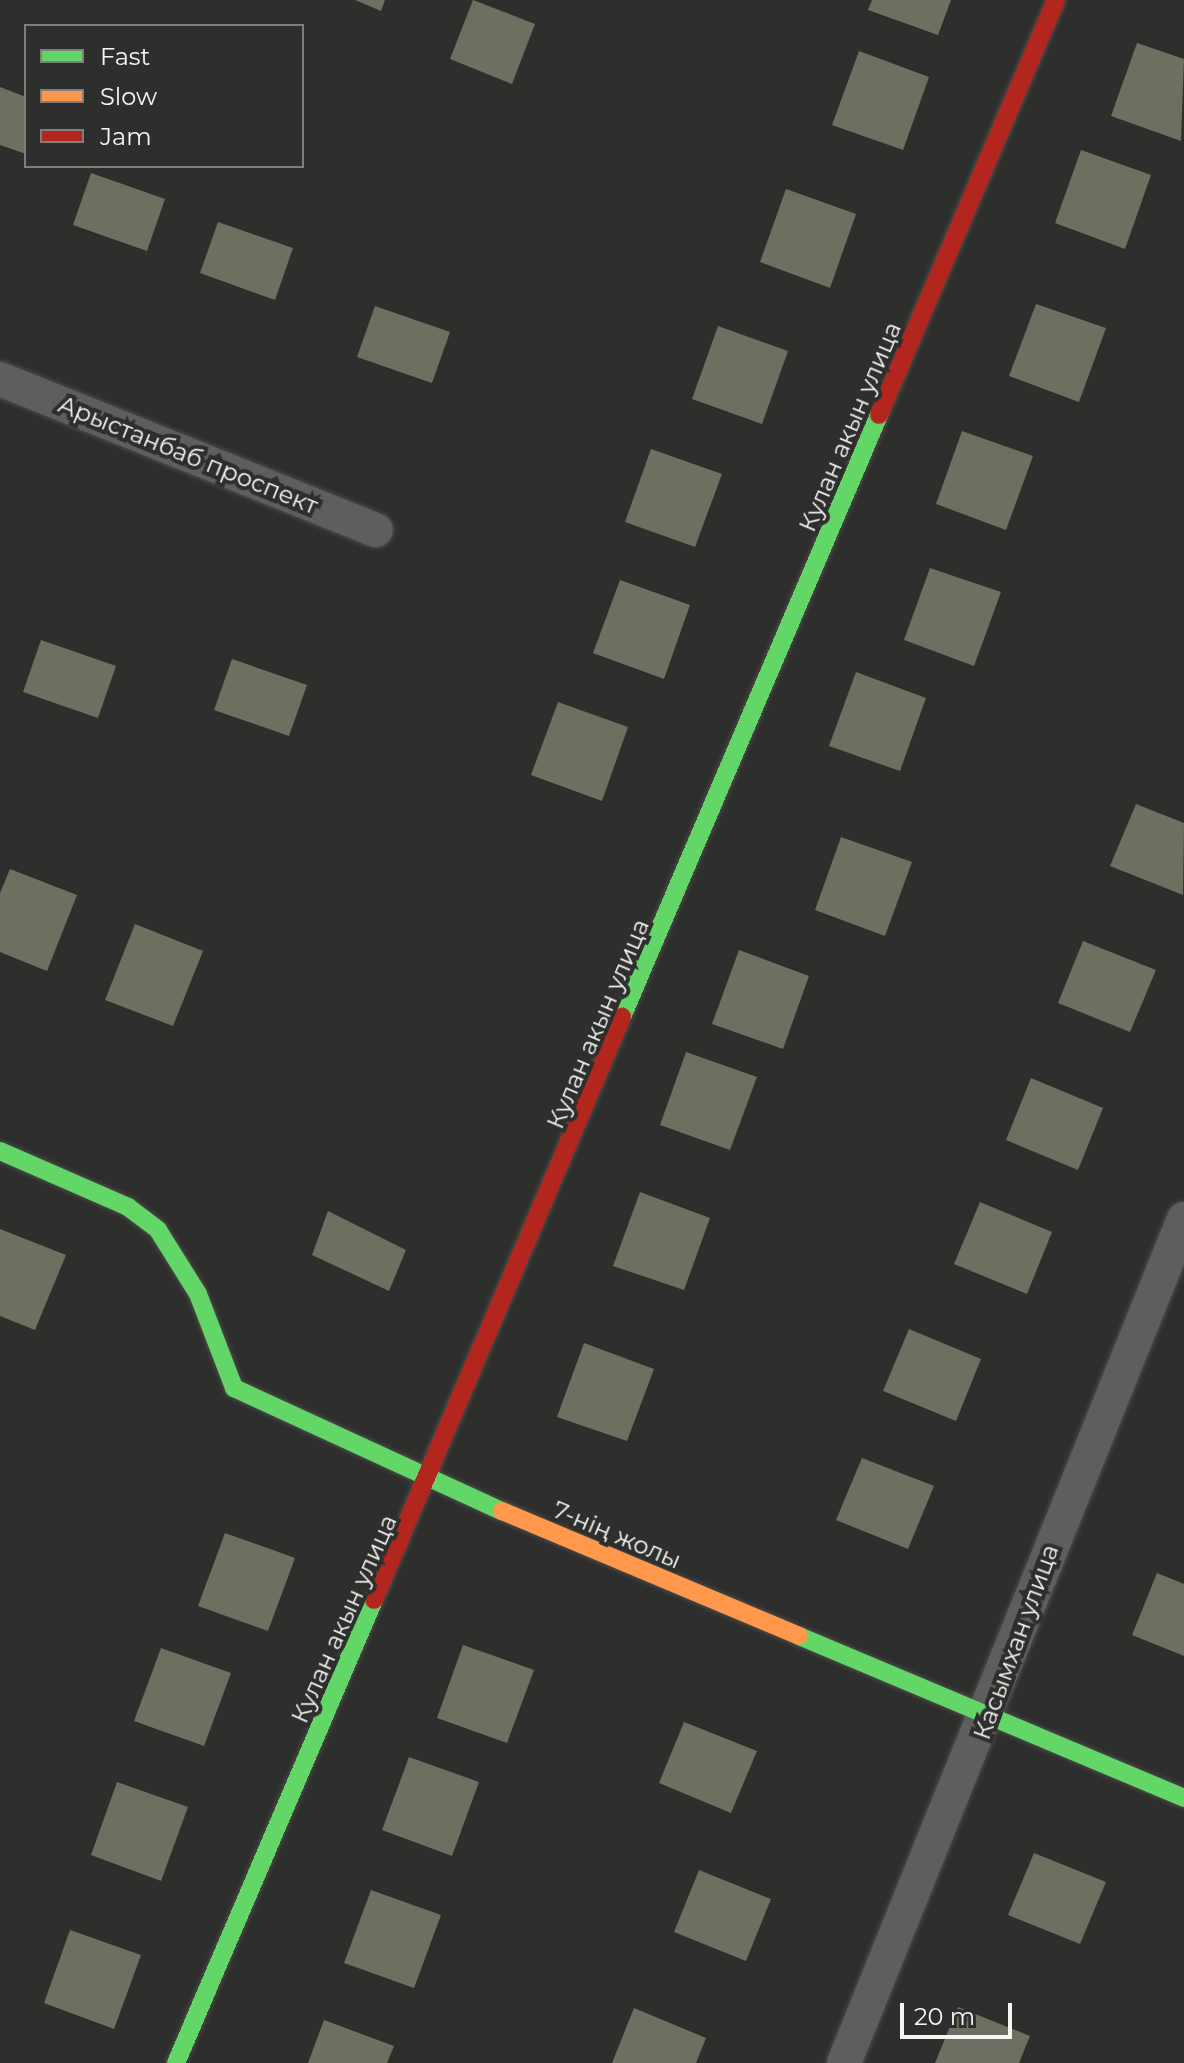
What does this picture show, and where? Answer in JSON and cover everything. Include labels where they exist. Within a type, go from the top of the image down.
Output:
[{"type":"street","name":"Кулан акын улица","points":[[176,2063],[431,1481],[1056,0]]},
{"type":"street","name":"Арыстанбаб проспект","points":[[0,379],[376,530]]},
{"type":"street","name":"7-нің жолы","points":[[0,1151],[128,1207],[158,1230],[198,1294],[234,1388],[431,1481],[988,1719],[1184,1798]]},
{"type":"street","name":"Касымхан улица","points":[[844,2063],[988,1719],[1082,1462],[1184,1219]]},
{"type":"building","points":[[355,0],[385,0],[381,11]]},
{"type":"building","points":[[473,0],[535,24],[512,84],[450,59]]},
{"type":"building","points":[[872,0],[951,0],[938,35],[868,10]]},
{"type":"building","points":[[1137,43],[1184,59],[1181,141],[1111,116]]},
{"type":"building","points":[[859,51],[929,77],[903,150],[832,125]]},
{"type":"building","points":[[0,87],[24,96],[24,153],[0,145]]},
{"type":"building","points":[[1081,150],[1151,175],[1125,249],[1055,223]]},
{"type":"building","points":[[91,173],[165,199],[147,251],[73,225]]},
{"type":"building","points":[[786,189],[856,214],[830,288],[760,262]]},
{"type":"building","points":[[218,222],[293,248],[275,300],[200,273]]},
{"type":"building","points":[[1036,304],[1106,328],[1079,402],[1009,376]]},
{"type":"building","points":[[375,306],[450,332],[432,383],[357,357]]},
{"type":"building","points":[[718,326],[788,351],[762,424],[692,399]]},
{"type":"building","points":[[962,431],[1033,456],[1006,530],[936,504]]},
{"type":"building","points":[[651,449],[722,474],[695,547],[625,522]]},
{"type":"building","points":[[930,568],[1001,592],[974,666],[904,640]]},
{"type":"building","points":[[620,580],[690,605],[664,679],[593,653]]},
{"type":"building","points":[[41,640],[116,666],[98,718],[23,692]]},
{"type":"building","points":[[232,659],[307,685],[289,736],[214,710]]},
{"type":"building","points":[[856,672],[926,698],[900,771],[829,746]]},
{"type":"building","points":[[558,702],[628,727],[602,801],[531,775]]},
{"type":"building","points":[[1136,804],[1184,823],[1183,895],[1110,866]]},
{"type":"building","points":[[841,837],[912,862],[885,936],[815,910]]},
{"type":"building","points":[[10,869],[77,895],[47,971],[0,952],[0,893]]},
{"type":"building","points":[[135,924],[203,951],[173,1026],[105,1000]]},
{"type":"building","points":[[1083,941],[1156,970],[1130,1032],[1058,1003]]},
{"type":"building","points":[[739,950],[809,976],[783,1049],[712,1024]]},
{"type":"building","points":[[686,1052],[757,1077],[730,1150],[660,1125]]},
{"type":"building","points":[[1031,1078],[1103,1108],[1078,1170],[1006,1140]]},
{"type":"building","points":[[640,1192],[710,1218],[684,1290],[613,1266]]},
{"type":"building","points":[[980,1202],[1052,1232],[1027,1294],[954,1264]]},
{"type":"building","points":[[328,1211],[406,1250],[389,1291],[312,1255]]},
{"type":"building","points":[[0,1229],[66,1255],[35,1330],[0,1316]]},
{"type":"building","points":[[909,1329],[981,1359],[956,1421],[883,1391]]},
{"type":"building","points":[[584,1343],[654,1369],[627,1441],[557,1417]]},
{"type":"building","points":[[862,1458],[934,1486],[908,1549],[836,1520]]},
{"type":"building","points":[[225,1533],[295,1558],[268,1631],[198,1606]]},
{"type":"building","points":[[1157,1573],[1184,1584],[1184,1656],[1132,1635]]},
{"type":"building","points":[[463,1645],[534,1670],[507,1743],[437,1718]]},
{"type":"building","points":[[161,1648],[231,1673],[204,1746],[134,1721]]},
{"type":"building","points":[[684,1722],[757,1751],[731,1813],[659,1783]]},
{"type":"building","points":[[409,1757],[479,1782],[452,1856],[382,1830]]},
{"type":"building","points":[[117,1782],[188,1807],[161,1881],[91,1855]]},
{"type":"building","points":[[1034,1853],[1106,1882],[1080,1944],[1008,1915]]},
{"type":"building","points":[[699,1870],[771,1899],[746,1961],[674,1932]]},
{"type":"building","points":[[371,1890],[441,1915],[414,1988],[344,1963]]},
{"type":"building","points":[[70,1930],[141,1955],[114,2029],[44,2003]]},
{"type":"building","points":[[958,2007],[1030,2036],[1019,2063],[935,2063]]},
{"type":"building","points":[[634,2008],[706,2038],[696,2063],[612,2063]]},
{"type":"building","points":[[324,2020],[394,2046],[387,2063],[308,2063]]},
{"type":"traffic: fast","points":[[622,1017],[879,415]]},
{"type":"traffic: fast","points":[[0,1151],[128,1207],[158,1230],[198,1294],[234,1388],[502,1511]]},
{"type":"traffic: fast","points":[[176,2063],[374,1600]]},
{"type":"traffic: fast","points":[[799,1636],[1184,1798]]},
{"type":"traffic: slow","points":[[502,1511],[799,1636]]},
{"type":"traffic: jam","points":[[879,415],[1056,0]]},
{"type":"traffic: jam","points":[[374,1600],[622,1017]]}]
